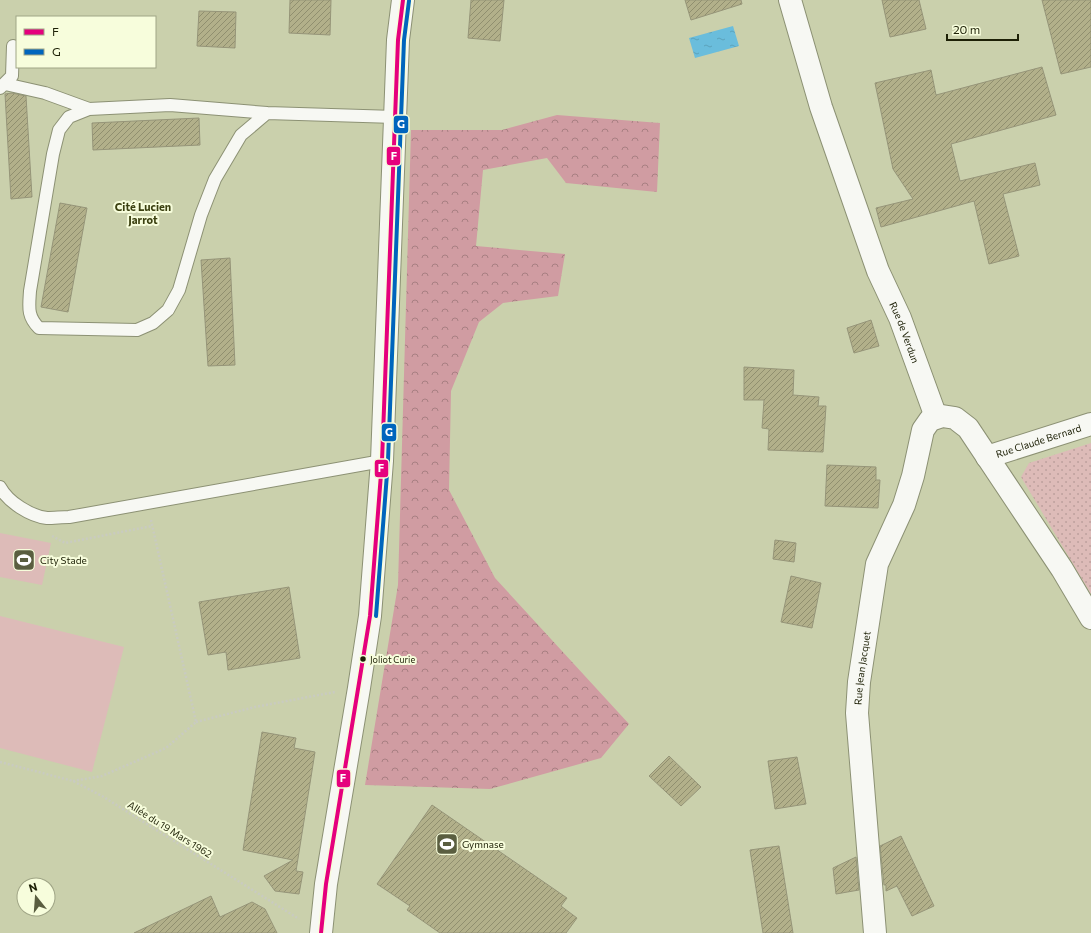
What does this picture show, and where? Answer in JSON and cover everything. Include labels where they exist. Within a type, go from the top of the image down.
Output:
[{"type":"street","points":[[321,933],[326,884],[368,626],[382,461],[398,40],[403,0]]},
{"type":"street","name":"Rue de Verdun","points":[[790,0],[821,107],[878,271],[900,318],[936,417]]},
{"type":"street","points":[[936,417],[942,416],[956,418],[968,428],[1062,570],[1091,618]]},
{"type":"street","name":"Rue Jean Jacquet","points":[[874,933],[858,750],[857,713],[859,682],[877,564],[904,505],[914,476],[923,430],[930,420],[936,417]]},
{"type":"street","name":"Rue Claude Bernard","points":[[987,457],[1091,424]]},
{"type":"lane","points":[[2,86],[12,76],[13,46]]},
{"type":"lane","points":[[2,86],[45,93],[89,109]]},
{"type":"lane","points":[[267,113],[241,134],[221,168],[201,215],[178,290],[168,310],[153,323],[137,330],[39,328],[32,321],[29,310],[30,291],[53,154],[58,130],[69,117],[89,109],[170,105],[267,113],[395,117]]},
{"type":"lane","points":[[0,487],[3,493],[21,508],[46,518],[69,517],[382,461]]},
{"type":"path","points":[[147,504],[196,722]]},
{"type":"path","points":[[73,781],[102,776],[166,748],[196,722],[255,707],[359,688]]},
{"type":"path","name":"Allée du 19 Mars 1962","points":[[0,762],[73,781],[102,796],[321,933]]},
{"type":"shaded area","points":[[1091,443],[1091,594],[1021,477],[1029,463]]},
{"type":"shaded area","name":"City Stade","points":[[0,533],[51,543],[42,585],[0,577]]},
{"type":"shaded area","points":[[0,616],[124,647],[92,772],[0,748]]},
{"type":"green space","points":[[557,115],[660,123],[657,192],[566,183],[547,158],[483,170],[476,246],[565,254],[558,296],[503,303],[479,322],[451,391],[449,490],[495,578],[629,724],[601,758],[490,789],[365,785],[398,585],[411,130],[502,130]]},
{"type":"water","points":[[733,26],[739,46],[695,58],[689,38]]},
{"type":"building","points":[[290,0],[331,0],[330,35],[289,33]]},
{"type":"building","points":[[471,0],[504,0],[500,41],[468,38]]},
{"type":"building","points":[[685,0],[741,0],[742,4],[691,20]]},
{"type":"building","points":[[882,0],[919,0],[926,29],[890,37]]},
{"type":"building","points":[[1042,0],[1091,0],[1091,67],[1061,74]]},
{"type":"building","points":[[199,11],[236,12],[235,48],[197,46]]},
{"type":"building","points":[[1042,67],[1056,115],[951,144],[960,181],[1035,163],[1040,185],[1003,194],[1019,256],[989,264],[974,201],[881,227],[876,208],[913,199],[893,169],[875,83],[931,70],[936,95]]},
{"type":"building","points":[[12,93],[26,96],[32,197],[11,199],[5,94]]},
{"type":"building","points":[[199,118],[200,145],[93,150],[92,123]]},
{"type":"building","points":[[60,203],[87,208],[68,312],[41,307]]},
{"type":"building","points":[[230,258],[235,365],[208,366],[201,260]]},
{"type":"building","points":[[871,320],[879,346],[854,353],[847,328]]},
{"type":"building","points":[[744,367],[794,370],[793,395],[819,397],[818,406],[826,406],[823,452],[768,450],[769,429],[762,428],[764,400],[744,400]]},
{"type":"building","points":[[827,465],[876,467],[876,480],[880,480],[878,508],[825,506]]},
{"type":"building","points":[[775,540],[796,543],[794,562],[773,559]]},
{"type":"building","points":[[791,576],[821,583],[812,628],[781,622]]},
{"type":"building","points":[[289,587],[300,658],[228,670],[226,652],[208,655],[199,602]]},
{"type":"building","points":[[262,732],[296,738],[294,748],[315,752],[296,871],[303,872],[299,894],[275,891],[264,876],[293,860],[243,850]]},
{"type":"building","points":[[669,756],[701,787],[681,806],[649,776]]},
{"type":"building","points":[[797,757],[806,804],[775,809],[768,761]]},
{"type":"building","name":"Gymnase","points":[[432,805],[567,898],[561,906],[577,918],[566,933],[440,933],[407,910],[410,906],[377,884]]},
{"type":"building","points":[[901,836],[934,906],[912,916],[897,886],[886,891],[886,885],[884,885],[880,846]]},
{"type":"building","points":[[779,846],[793,933],[763,933],[750,850]]},
{"type":"building","points":[[856,857],[859,890],[836,894],[833,868]]},
{"type":"building","points":[[211,896],[220,917],[252,902],[265,909],[277,933],[134,933]]},
{"type":"transit line","name":"F","points":[[321,933],[326,884],[370,616],[382,461],[398,40],[403,0]]},
{"type":"transit line","name":"G","points":[[376,616],[388,461],[404,40],[409,1]]},
{"type":"place","name":"City Stade","points":[[24,560]]},
{"type":"place","name":"Joliot Curie","points":[[363,659]]},
{"type":"place","name":"Gymnase","points":[[447,844]]},
{"type":"district","name":"Cité Lucien Jarrot","points":[[143,212]]}]
